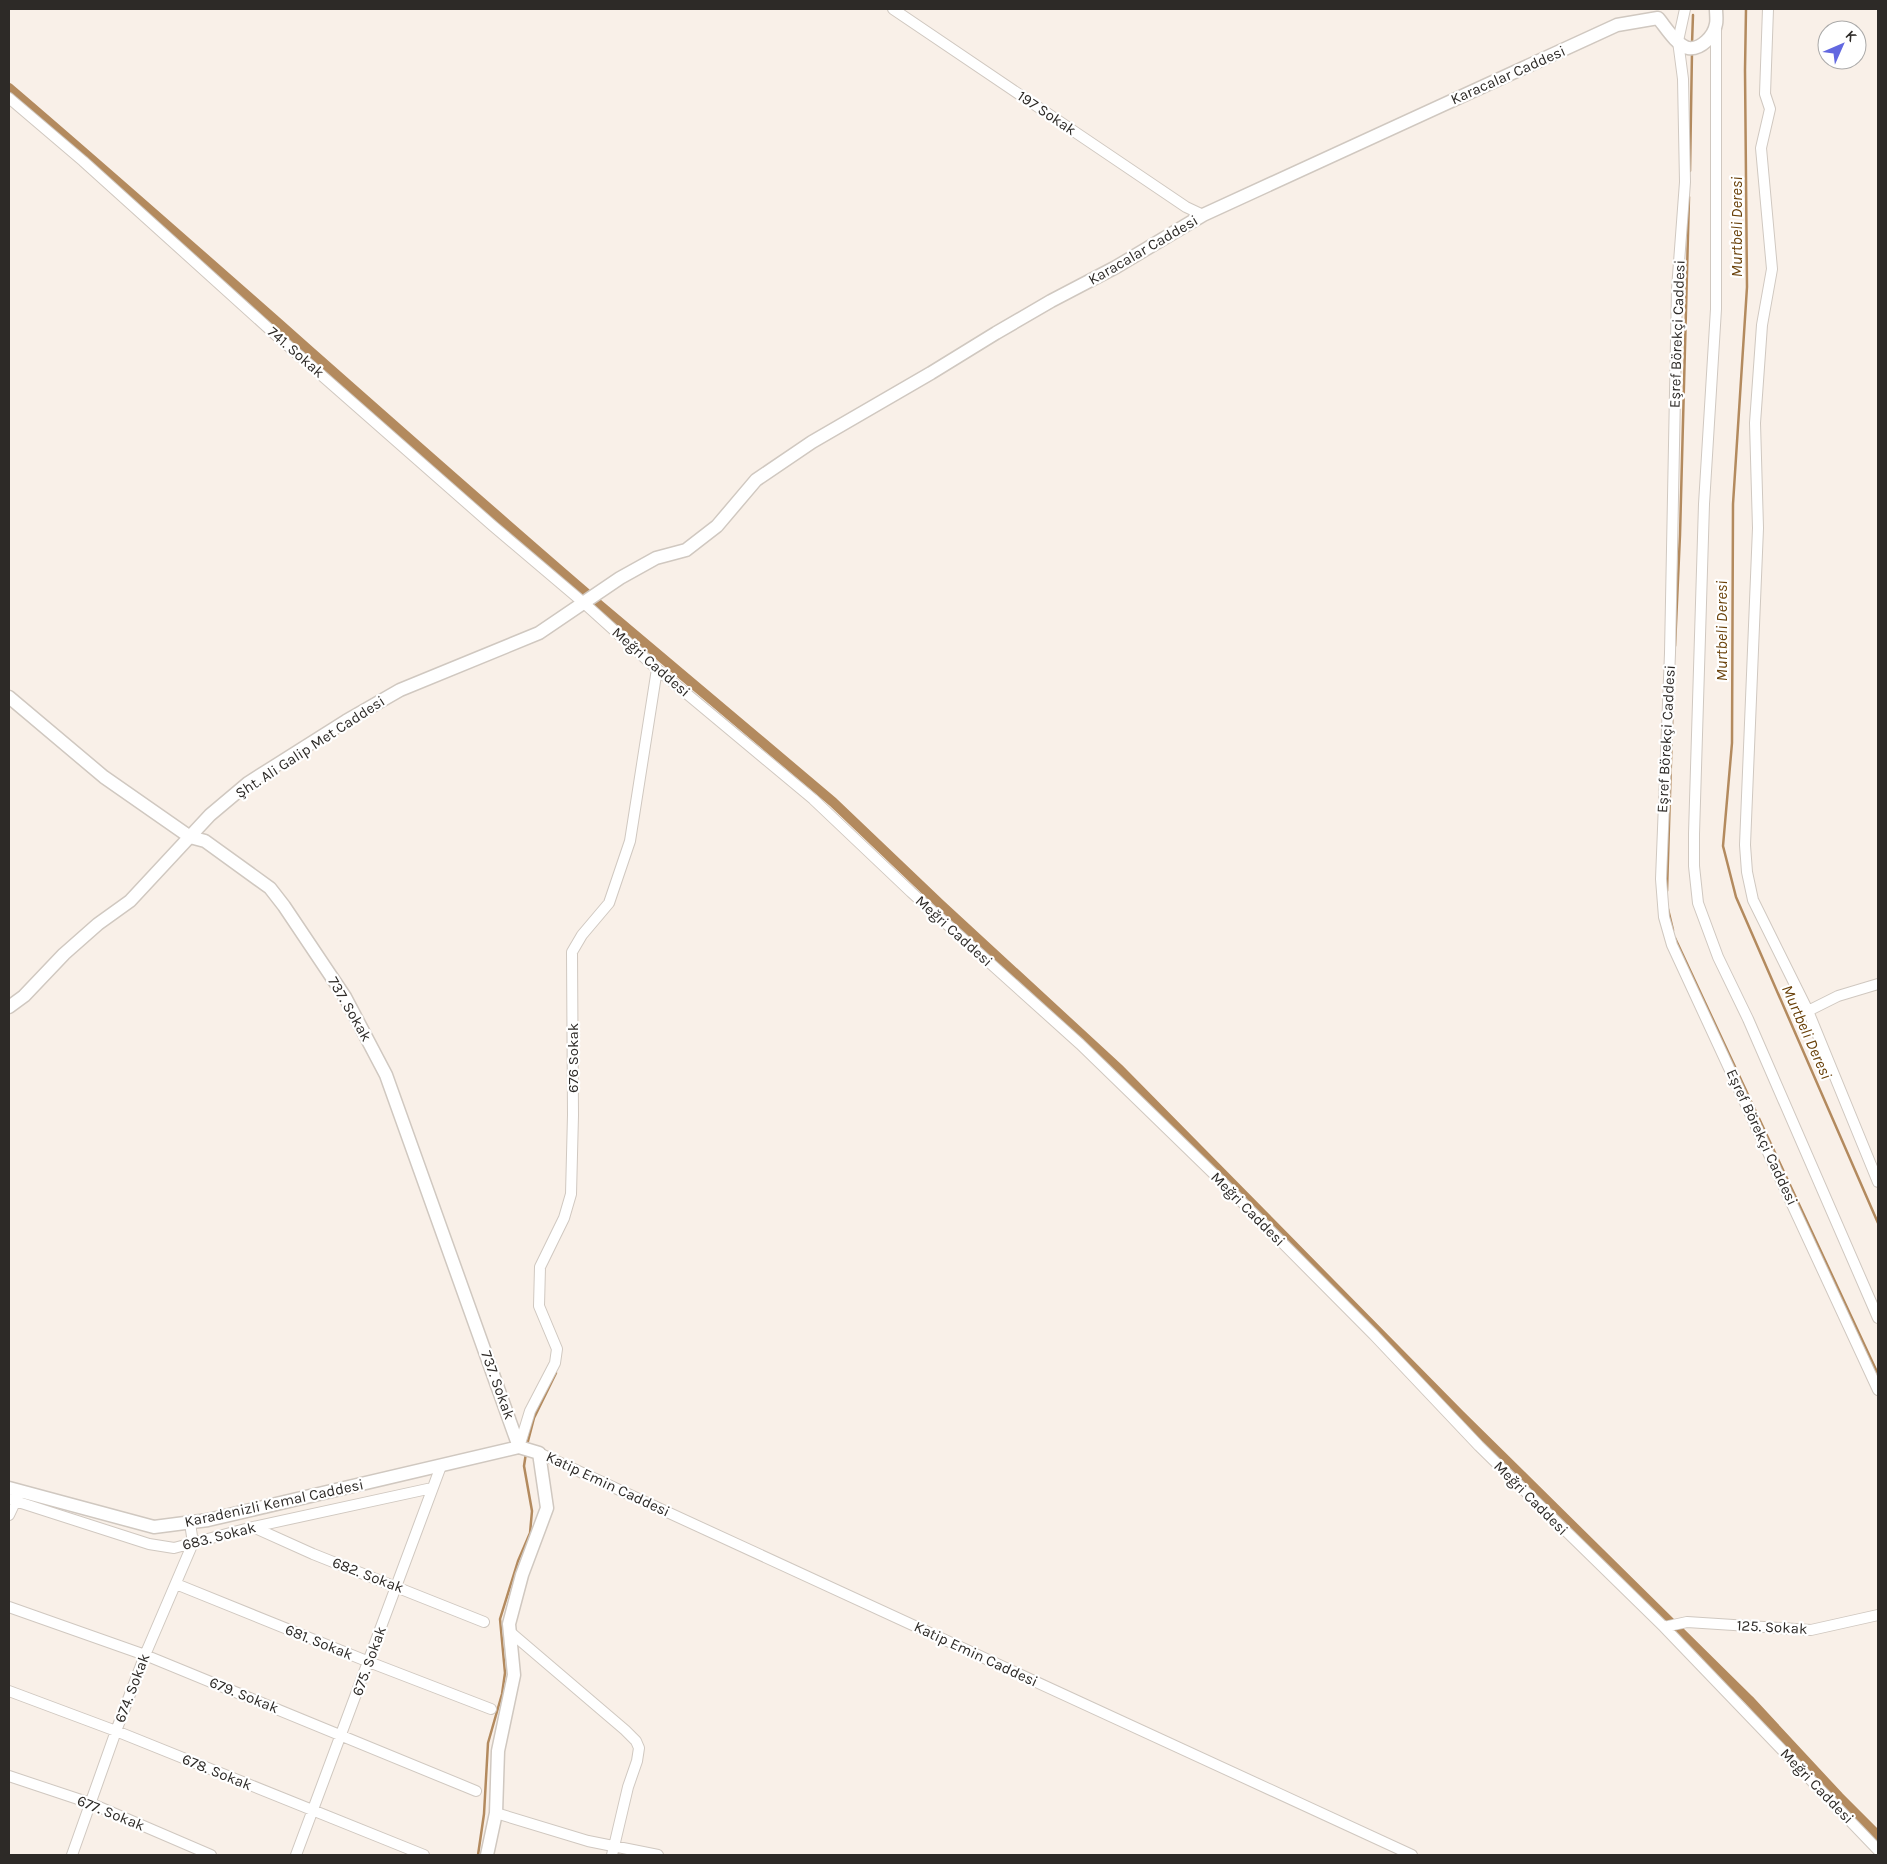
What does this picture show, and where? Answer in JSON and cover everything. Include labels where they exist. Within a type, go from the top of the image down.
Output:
[{"type":"street","name":"197 Sokak","points":[[893,9],[1186,207],[1203,215]]},
{"type":"street","name":"Eşref Börekçi Caddesi","points":[[1685,9],[1687,45],[1683,79],[1685,182],[1677,309],[1670,653],[1661,879],[1664,917],[1672,945],[1757,1124],[1878,1390]]},
{"type":"street","points":[[1716,9],[1716,309],[1704,504],[1694,834],[1694,866],[1698,903],[1718,957],[1748,1019],[1878,1318]]},
{"type":"street","points":[[1768,9],[1765,94],[1770,109],[1761,148],[1772,269],[1762,325],[1756,423],[1758,528],[1745,845],[1747,872],[1753,900],[1808,1011],[1878,1182]]},
{"type":"street","name":"Karacalar Caddesi","points":[[585,604],[620,578],[656,558],[686,550],[717,526],[756,480],[812,442],[1043,305],[1116,267],[1203,215],[1617,25],[1658,18],[1687,45]]},
{"type":"street","points":[[1687,45],[1706,42],[1716,25]]},
{"type":"street","name":"741. Sokak","points":[[9,98],[83,161],[278,337],[486,520],[585,604]]},
{"type":"street","name":"Meğri Caddesi","points":[[585,604],[657,670],[813,799],[911,892],[1080,1044],[1229,1189],[1374,1335],[1486,1453],[1664,1627],[1878,1850]]},
{"type":"street","name":"Şht. Ali Galip Met Caddesi","points":[[9,1007],[24,996],[64,954],[98,924],[130,901],[210,815],[248,783],[346,721],[400,690],[539,633],[585,604]]},
{"type":"street","name":"676 Sokak","points":[[528,1450],[530,1411],[555,1364],[557,1349],[539,1306],[540,1267],[564,1218],[571,1194],[573,1115],[572,952],[582,935],[609,903],[630,841],[657,670]]},
{"type":"street","name":"737. Sokak","points":[[9,697],[104,777],[190,837],[205,841],[270,888],[323,964],[354,1014],[386,1075],[528,1450],[547,1508],[522,1575],[509,1624],[514,1675],[498,1751],[496,1814],[487,1855]]},
{"type":"street","points":[[1808,1011],[1838,996],[1878,984]]},
{"type":"street","name":"Karadenizli Kemal Caddesi","points":[[13,1495],[154,1527],[208,1520],[440,1466],[528,1450]]},
{"type":"street","name":"Katip Emin Caddesi","points":[[528,1450],[1412,1855]]},
{"type":"street","name":"675. Sokak","points":[[296,1855],[314,1812],[440,1466]]},
{"type":"street","name":"683. Sokak","points":[[13,1495],[149,1544],[174,1548],[253,1527],[432,1488]]},
{"type":"street","points":[[9,1515],[13,1495]]},
{"type":"street","points":[[190,1522],[193,1543]]},
{"type":"street","name":"682. Sokak","points":[[253,1527],[313,1554],[484,1622]]},
{"type":"street","name":"674. Sokak","points":[[72,1855],[145,1655],[193,1543]]},
{"type":"street","name":"681. Sokak","points":[[176,1584],[491,1709]]},
{"type":"street","name":"679. Sokak","points":[[9,1607],[145,1655],[476,1791]]},
{"type":"street","name":"125. Sokak","points":[[1664,1627],[1687,1622],[1811,1630],[1878,1615]]},
{"type":"street","points":[[510,1631],[625,1730],[639,1748],[613,1851]]},
{"type":"street","name":"678. Sokak","points":[[9,1691],[116,1731],[424,1855]]},
{"type":"street","name":"677. Sokak","points":[[9,1776],[90,1803],[211,1855]]},
{"type":"street","points":[[496,1814],[588,1841],[613,1851],[658,1855]]},
{"type":"waterway","name":"Murtbeli Deresi","points":[[1746,9],[1747,287],[1733,504],[1732,743],[1723,846],[1736,897],[1878,1223]]},
{"type":"waterway","points":[[1692,44],[1693,15]]},
{"type":"waterway","points":[[1690,171],[1692,52]]},
{"type":"waterway","points":[[9,88],[586,593]]},
{"type":"waterway","points":[[1675,646],[1680,535],[1689,197]]},
{"type":"waterway","points":[[597,603],[833,802],[940,904],[1120,1070],[1460,1415],[1749,1700],[1878,1836]]},
{"type":"waterway","points":[[1667,891],[1673,696]]},
{"type":"waterway","points":[[1668,909],[1673,930]]},
{"type":"waterway","points":[[1675,938],[1878,1374]]},
{"type":"waterway","points":[[527,1445],[534,1418],[556,1373]]},
{"type":"waterway","points":[[478,1855],[484,1814],[488,1743],[502,1694],[505,1673],[500,1619],[518,1561],[530,1533],[532,1511],[524,1466],[526,1453]]}]
